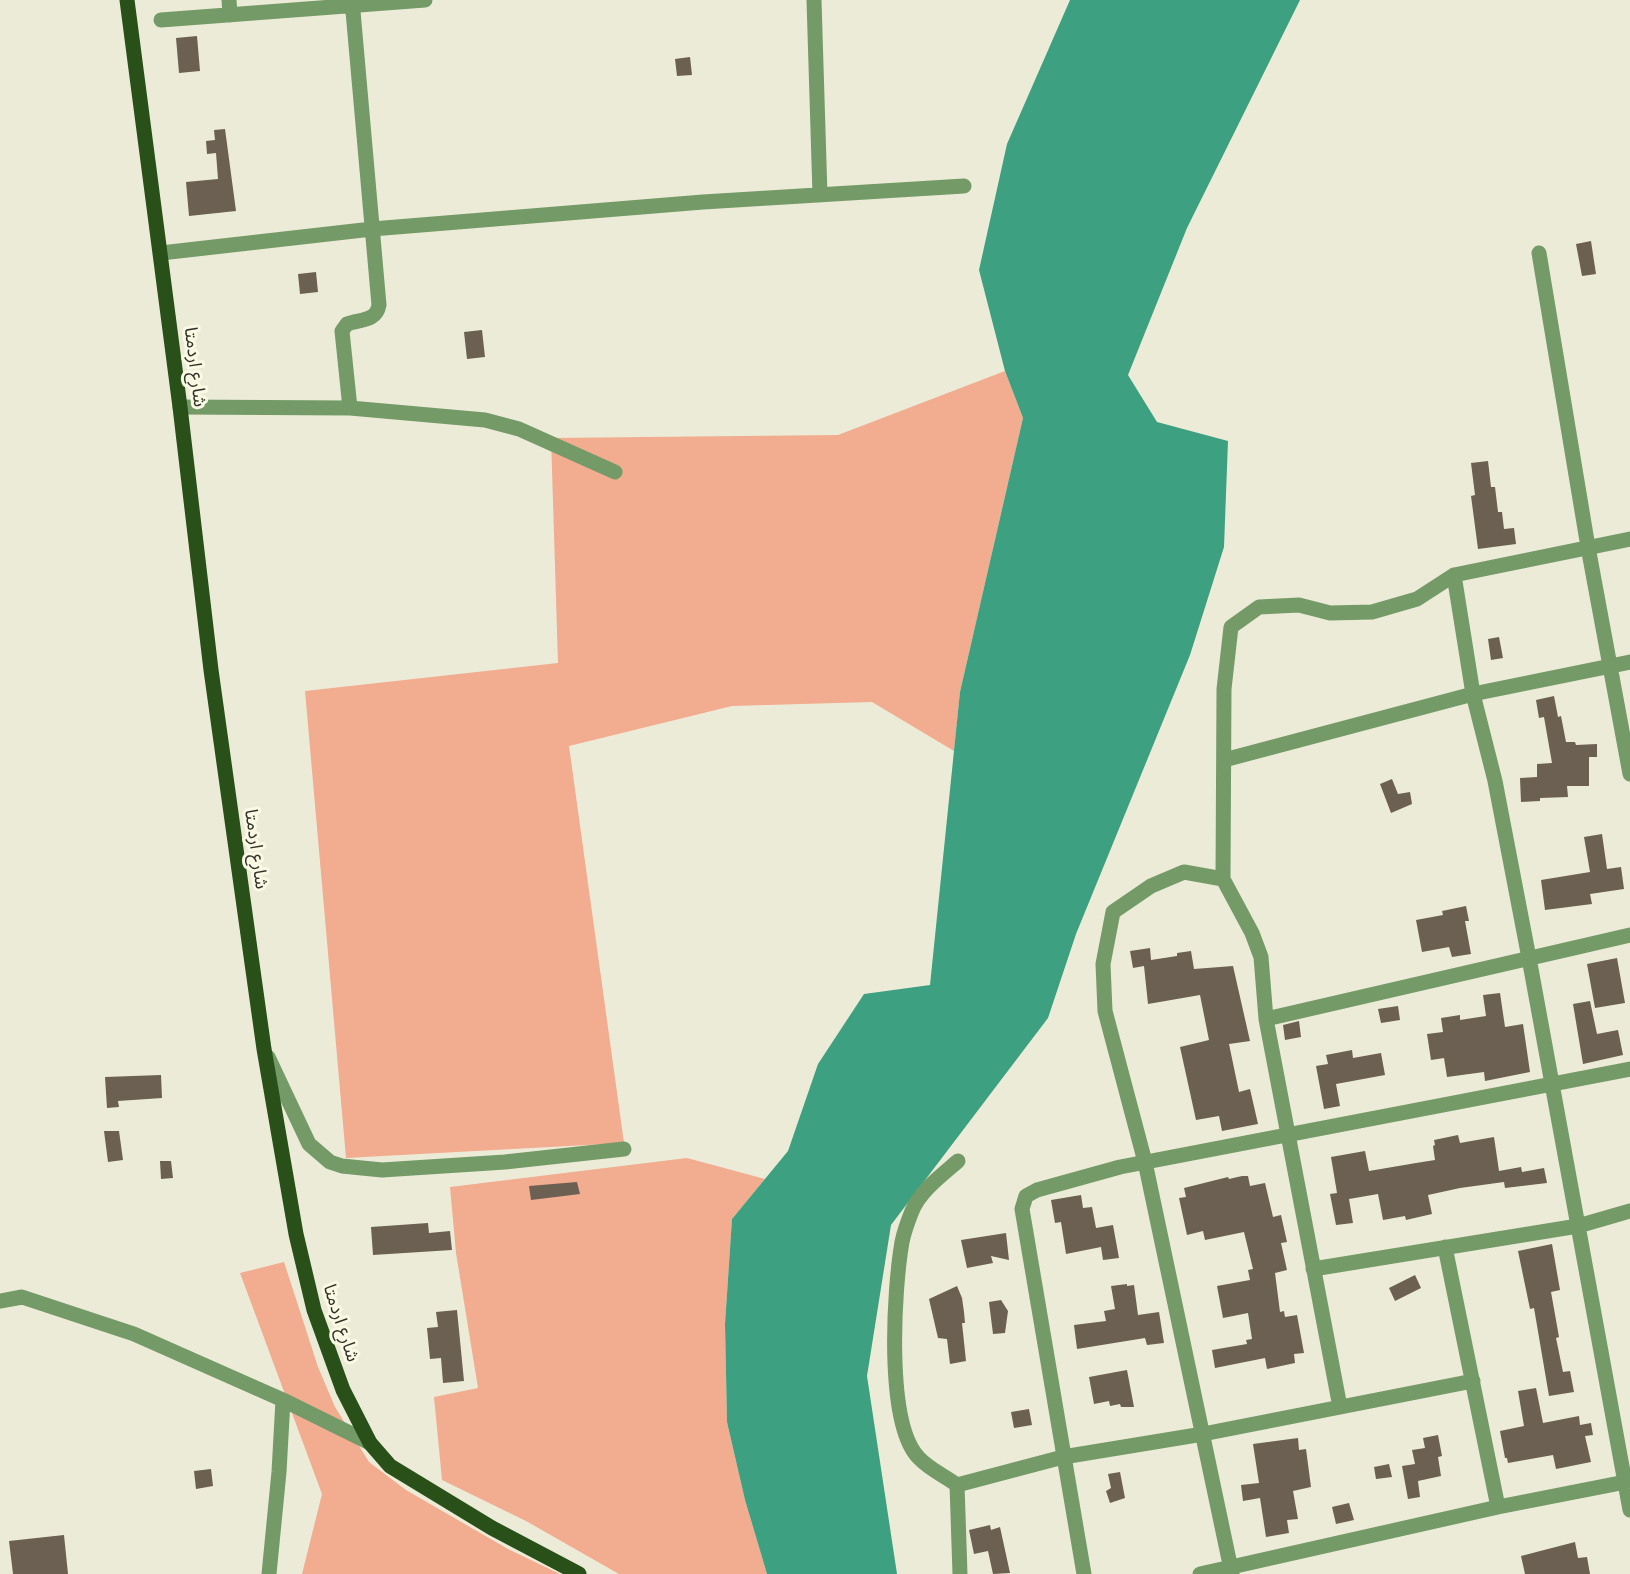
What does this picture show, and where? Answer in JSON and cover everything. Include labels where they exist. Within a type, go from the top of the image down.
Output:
[{"type":"main road","name":"شارع اردمتا","points":[[127,0],[161,253],[211,670],[264,1049],[296,1234],[314,1310],[343,1390],[370,1443],[390,1466],[492,1528],[579,1574]]},
{"type":"street","points":[[161,20],[229,8],[425,0]]},
{"type":"street","points":[[814,0],[820,195]]},
{"type":"street","points":[[350,408],[342,331],[347,324],[371,318],[379,309],[352,3]]},
{"type":"street","points":[[161,253],[372,229],[703,202],[964,186]]},
{"type":"street","points":[[1539,252],[1588,547],[1630,774]]},
{"type":"street","points":[[180,407],[350,408],[485,420],[502,423],[615,472]]},
{"type":"street","points":[[1340,1407],[1286,1136],[1266,1019],[1261,957],[1252,933],[1223,879],[1224,689],[1231,627],[1259,607],[1299,605],[1330,613],[1372,612],[1417,599],[1454,575],[1630,538]]},
{"type":"street","points":[[1454,575],[1473,694],[1495,781],[1627,1482],[1630,1510]]},
{"type":"street","points":[[1224,760],[1473,694],[1630,662]]},
{"type":"street","points":[[1223,879],[1184,872],[1151,886],[1113,912],[1103,964],[1105,1011],[1145,1162],[1231,1570]]},
{"type":"street","points":[[1266,1019],[1630,935]]},
{"type":"street","points":[[264,1049],[309,1144],[330,1162],[342,1166],[382,1170],[505,1162],[624,1149]]},
{"type":"street","points":[[1084,1574],[1022,1209],[1026,1196],[1037,1190],[1120,1167],[1630,1070]]},
{"type":"street","points":[[958,1161],[927,1189],[913,1209],[902,1240],[897,1280],[895,1348],[898,1405],[907,1436],[918,1458],[957,1485],[1063,1457],[1203,1434],[1473,1381]]},
{"type":"street","points":[[1312,1269],[1578,1226],[1630,1211]]},
{"type":"street","points":[[1445,1247],[1498,1507]]},
{"type":"street","points":[[0,1301],[22,1297],[134,1334],[283,1400],[370,1443]]},
{"type":"street","points":[[269,1574],[283,1400]]},
{"type":"street","points":[[1200,1574],[1231,1570],[1498,1507],[1627,1482]]},
{"type":"street","points":[[957,1485],[960,1574]]},
{"type":"shaded area","points":[[1070,0],[1300,0],[1187,228],[1128,375],[1157,422],[1228,441],[1224,547],[1190,655],[1076,934],[1048,1018],[891,1225],[867,1376],[897,1574],[767,1574],[745,1500],[727,1422],[725,1324],[732,1219],[788,1151],[818,1064],[864,994],[930,985],[960,692],[1023,418],[1005,371],[979,270],[1007,144]]},
{"type":"shaded area","points":[[1005,371],[1023,418],[960,692],[954,751],[872,702],[732,706],[569,746],[624,1143],[346,1158],[305,691],[558,663],[551,438],[838,435]]},
{"type":"shaded area","points":[[687,1158],[765,1179],[732,1219],[725,1324],[727,1422],[745,1500],[767,1574],[619,1574],[526,1521],[442,1480],[434,1397],[478,1388],[456,1253],[450,1187]]},
{"type":"shaded area","points":[[284,1262],[318,1367],[335,1407],[369,1462],[406,1490],[508,1549],[560,1574],[302,1574],[322,1494],[240,1273]]},
{"type":"building","points":[[197,36],[200,71],[179,73],[176,38]]},
{"type":"building","points":[[690,57],[692,75],[677,76],[675,59]]},
{"type":"building","points":[[225,129],[236,211],[189,216],[186,182],[218,179],[216,153],[207,154],[206,141],[215,140],[214,130]]},
{"type":"building","points":[[1591,241],[1596,274],[1582,276],[1576,244]]},
{"type":"building","points":[[316,272],[318,292],[300,294],[298,274]]},
{"type":"building","points":[[482,330],[485,357],[467,359],[464,332]]},
{"type":"building","points":[[1488,461],[1491,487],[1495,487],[1498,512],[1502,512],[1504,529],[1514,528],[1516,544],[1478,549],[1471,496],[1475,495],[1471,463]]},
{"type":"building","points":[[1499,637],[1503,658],[1491,660],[1488,639]]},
{"type":"building","points":[[1554,696],[1566,742],[1575,742],[1576,745],[1597,744],[1597,757],[1589,757],[1589,786],[1567,786],[1568,797],[1540,798],[1540,801],[1521,802],[1520,778],[1537,777],[1537,764],[1552,763],[1544,717],[1539,718],[1536,700]]},
{"type":"building","points":[[1392,779],[1398,794],[1410,792],[1412,804],[1391,813],[1380,784]]},
{"type":"building","points":[[1602,834],[1607,869],[1621,867],[1624,889],[1590,894],[1592,904],[1545,910],[1541,880],[1590,872],[1584,837]]},
{"type":"building","points":[[1466,906],[1469,921],[1465,921],[1471,954],[1452,957],[1449,947],[1422,952],[1416,920],[1443,915],[1442,911]]},
{"type":"building","points":[[1150,948],[1151,960],[1177,956],[1177,953],[1191,951],[1194,969],[1233,966],[1250,1041],[1229,1044],[1239,1092],[1250,1089],[1258,1124],[1222,1131],[1219,1116],[1196,1120],[1180,1047],[1209,1040],[1200,995],[1148,1004],[1144,966],[1133,968],[1130,951]]},
{"type":"building","points":[[1617,958],[1625,1003],[1595,1008],[1587,964]]},
{"type":"building","points":[[1500,993],[1505,1027],[1523,1024],[1530,1072],[1485,1081],[1484,1072],[1447,1077],[1444,1058],[1431,1060],[1427,1034],[1443,1032],[1441,1018],[1460,1015],[1460,1020],[1486,1016],[1483,995]]},
{"type":"building","points":[[1590,1001],[1597,1034],[1618,1030],[1623,1055],[1583,1064],[1573,1004]]},
{"type":"building","points":[[1398,1006],[1400,1020],[1381,1023],[1378,1009]]},
{"type":"building","points":[[1299,1021],[1301,1037],[1285,1040],[1283,1025]]},
{"type":"building","points":[[1352,1050],[1353,1058],[1381,1053],[1385,1075],[1336,1084],[1340,1106],[1324,1109],[1316,1066],[1328,1064],[1326,1055]]},
{"type":"building","points":[[161,1075],[162,1098],[118,1101],[119,1107],[107,1108],[105,1077]]},
{"type":"building","points":[[104,1131],[119,1131],[123,1160],[108,1162]]},
{"type":"building","points":[[1458,1135],[1460,1143],[1494,1137],[1499,1171],[1521,1167],[1522,1172],[1544,1168],[1547,1183],[1505,1188],[1504,1182],[1428,1195],[1432,1214],[1406,1220],[1405,1216],[1383,1220],[1378,1194],[1349,1199],[1353,1223],[1336,1225],[1330,1194],[1337,1193],[1331,1157],[1365,1151],[1369,1171],[1435,1160],[1434,1140]]},
{"type":"building","points":[[160,1161],[171,1161],[173,1178],[161,1179]]},
{"type":"building","points":[[1248,1176],[1250,1186],[1265,1183],[1273,1217],[1281,1215],[1287,1242],[1281,1243],[1287,1270],[1275,1273],[1280,1312],[1284,1311],[1285,1317],[1297,1315],[1304,1353],[1294,1354],[1295,1363],[1267,1369],[1265,1358],[1215,1368],[1212,1350],[1247,1344],[1246,1340],[1252,1339],[1248,1313],[1223,1318],[1217,1286],[1250,1280],[1248,1270],[1253,1269],[1244,1232],[1205,1240],[1203,1231],[1187,1235],[1179,1198],[1186,1197],[1184,1188],[1228,1177],[1229,1179]]},
{"type":"building","points":[[577,1182],[580,1194],[531,1200],[529,1186]]},
{"type":"building","points":[[1081,1195],[1083,1208],[1092,1207],[1096,1228],[1113,1225],[1119,1258],[1103,1260],[1101,1247],[1066,1254],[1061,1222],[1055,1223],[1051,1200]]},
{"type":"building","points":[[428,1223],[429,1233],[450,1231],[452,1250],[373,1255],[371,1227]]},
{"type":"building","points":[[1006,1233],[1009,1260],[991,1256],[993,1263],[967,1268],[961,1240]]},
{"type":"building","points":[[1552,1244],[1560,1290],[1551,1292],[1559,1337],[1556,1338],[1563,1372],[1570,1371],[1574,1392],[1549,1396],[1534,1308],[1530,1309],[1518,1251]]},
{"type":"building","points":[[1415,1275],[1421,1288],[1395,1301],[1389,1288]]},
{"type":"building","points":[[1127,1284],[1127,1286],[1134,1285],[1138,1315],[1159,1312],[1164,1343],[1147,1345],[1145,1338],[1077,1349],[1074,1325],[1106,1321],[1104,1311],[1115,1309],[1111,1286]]},
{"type":"building","points":[[957,1286],[964,1312],[965,1323],[962,1323],[966,1361],[950,1364],[947,1339],[938,1338],[929,1299]]},
{"type":"building","points":[[1001,1300],[1008,1311],[1005,1333],[993,1334],[989,1302]]},
{"type":"building","points":[[457,1310],[464,1381],[443,1383],[441,1358],[430,1359],[427,1328],[438,1327],[436,1312]]},
{"type":"building","points":[[1127,1370],[1134,1407],[1121,1407],[1120,1404],[1110,1406],[1109,1401],[1094,1404],[1089,1377]]},
{"type":"building","points":[[1536,1388],[1543,1423],[1579,1416],[1580,1425],[1591,1423],[1593,1435],[1585,1436],[1591,1462],[1556,1469],[1553,1455],[1508,1463],[1500,1431],[1524,1426],[1518,1391]]},
{"type":"building","points":[[1029,1409],[1032,1425],[1014,1428],[1011,1412]]},
{"type":"building","points":[[1438,1435],[1442,1456],[1438,1457],[1441,1476],[1418,1481],[1420,1497],[1408,1499],[1402,1466],[1415,1464],[1412,1450],[1425,1448],[1423,1438]]},
{"type":"building","points":[[1298,1438],[1299,1450],[1306,1449],[1311,1487],[1293,1491],[1298,1519],[1287,1520],[1289,1533],[1266,1537],[1260,1498],[1243,1501],[1241,1485],[1259,1483],[1253,1444]]},
{"type":"building","points":[[1389,1464],[1392,1477],[1376,1479],[1374,1467]]},
{"type":"building","points":[[211,1469],[213,1486],[196,1489],[194,1471]]},
{"type":"building","points":[[1120,1472],[1125,1498],[1110,1503],[1106,1491],[1111,1488],[1108,1474]]},
{"type":"building","points":[[1349,1503],[1354,1520],[1336,1524],[1332,1507]]},
{"type":"building","points":[[990,1525],[991,1530],[1000,1527],[1010,1573],[993,1574],[988,1551],[974,1554],[969,1530]]},
{"type":"building","points":[[64,1535],[68,1574],[13,1574],[9,1541]]},
{"type":"building","points":[[1575,1542],[1578,1558],[1587,1557],[1590,1574],[1525,1574],[1521,1556]]}]
